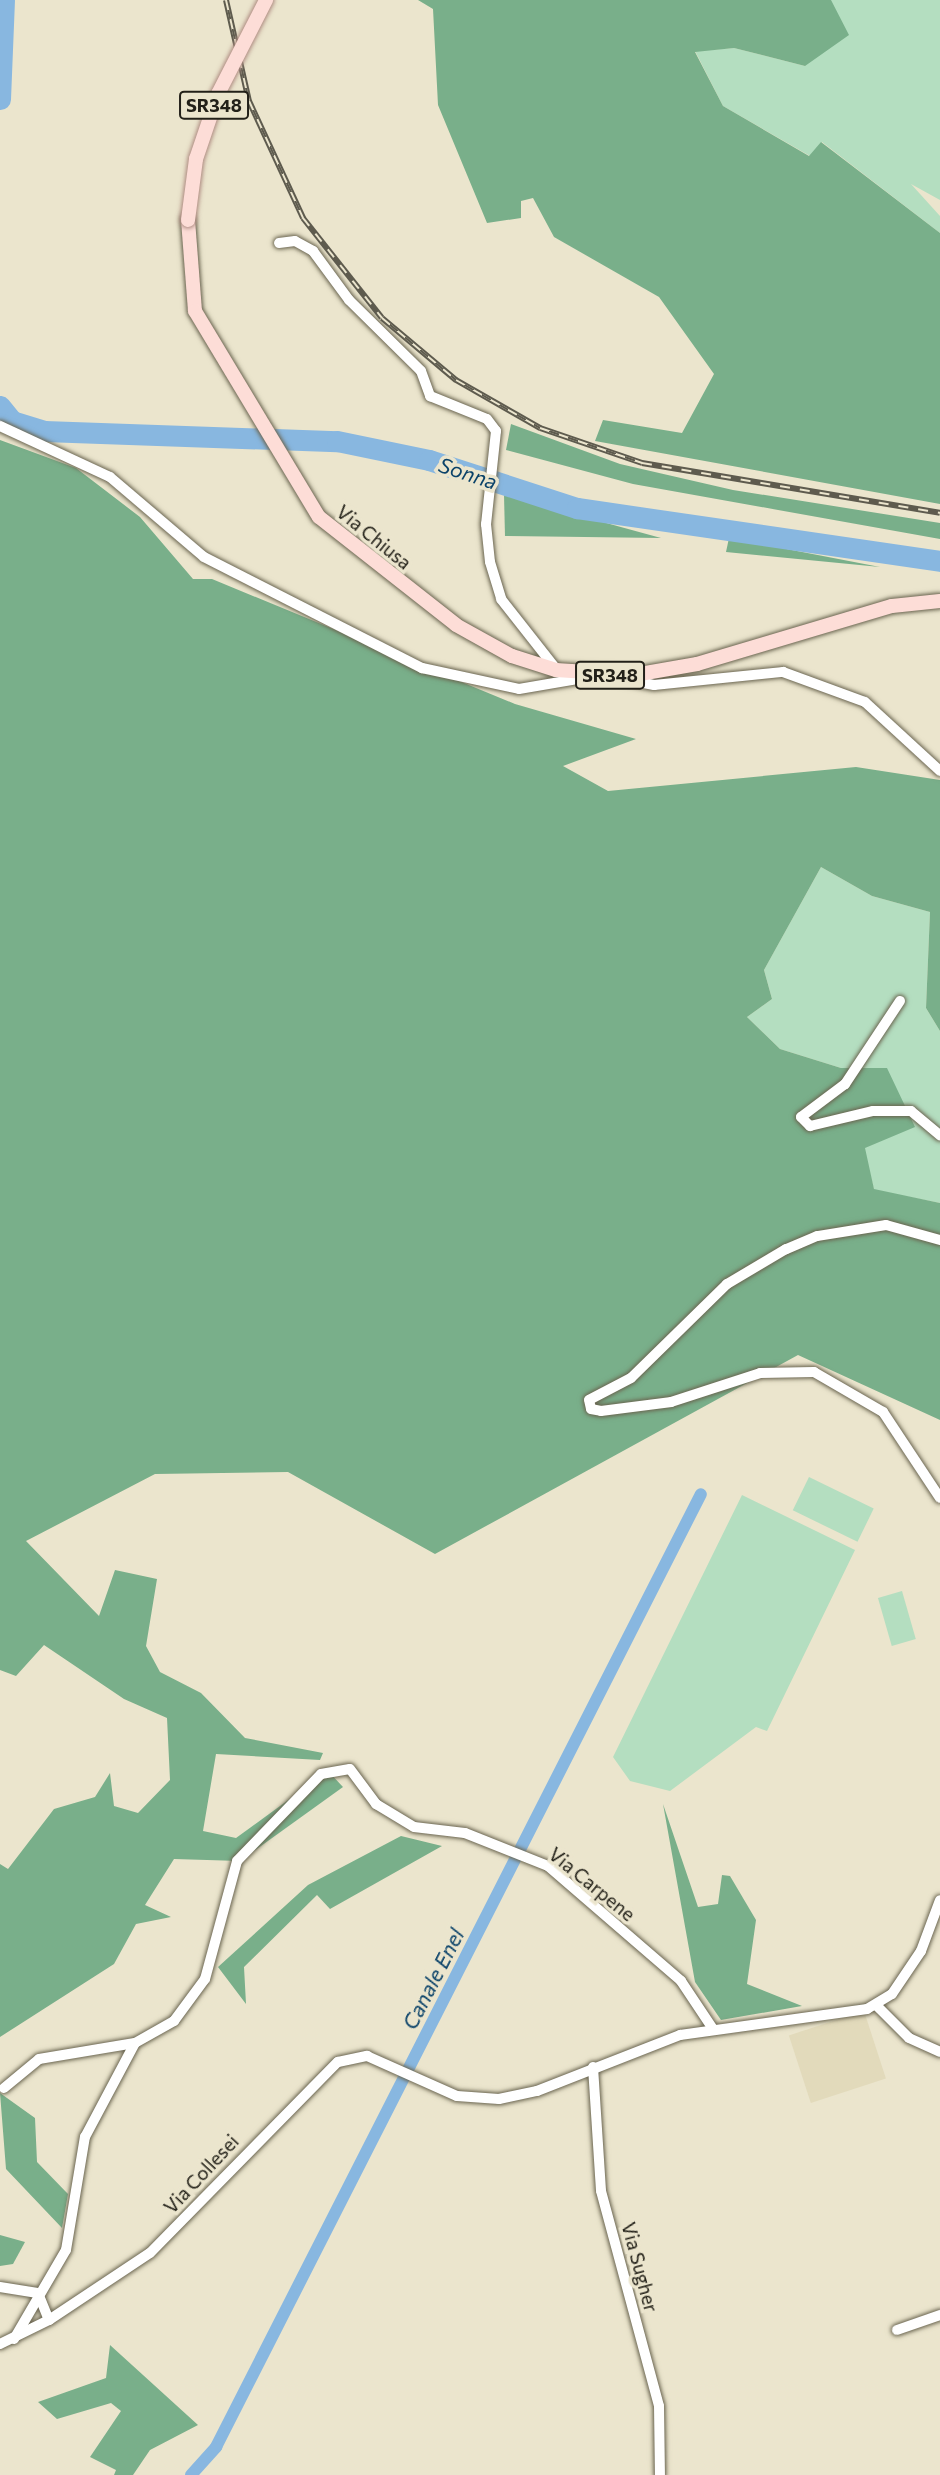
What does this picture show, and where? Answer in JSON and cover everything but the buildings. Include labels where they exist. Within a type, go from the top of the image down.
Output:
[{"type":"main road","name":"Via Chiusa","points":[[266,0],[218,94],[196,159],[188,220],[195,311],[220,359],[319,517],[456,625],[512,656],[556,670],[601,675],[697,664],[892,606],[940,601]]},
{"type":"street","points":[[279,243],[295,241],[313,251],[349,300],[421,371],[430,396],[487,419],[496,431],[487,493],[490,562],[501,599],[556,670]]},
{"type":"street","points":[[0,426],[110,477],[204,557],[422,668],[519,689],[601,675],[654,685],[783,672],[811,678],[865,702],[940,771]]},
{"type":"street","points":[[900,1001],[845,1084],[801,1117],[810,1126],[873,1111],[911,1111],[940,1135]]},
{"type":"street","points":[[940,1240],[886,1225],[829,1233],[786,1249],[727,1284],[631,1378],[589,1400],[591,1409],[601,1411],[671,1402],[760,1373],[814,1372],[883,1412],[940,1498]]},
{"type":"street","name":"Via Carpene","points":[[135,2043],[174,2021],[205,1979],[237,1861],[321,1774],[350,1769],[376,1804],[414,1827],[497,1843],[548,1866],[681,1981],[713,2029]]},
{"type":"street","points":[[940,1900],[921,1951],[877,2006],[909,2038],[940,2052]]},
{"type":"street","name":"Via Collesei","points":[[0,2344],[49,2320],[150,2253],[330,2066],[359,2055],[393,2067],[423,2082],[487,2100],[537,2091],[680,2035],[877,2006]]},
{"type":"street","points":[[4,2088],[39,2059],[135,2043]]},
{"type":"street","points":[[14,2339],[38,2293],[66,2250],[85,2137],[135,2043]]},
{"type":"street","name":"Via Sugher","points":[[593,2067],[601,2191],[659,2406],[660,2475]]},
{"type":"street","points":[[0,2287],[38,2293]]},
{"type":"street","points":[[38,2293],[49,2320]]},
{"type":"street","points":[[897,2330],[940,2315]]},
{"type":"shaded area","points":[[864,2011],[886,2079],[811,2103],[789,2035]]},
{"type":"green space","points":[[418,0],[831,0],[849,35],[805,66],[734,48],[695,52],[723,106],[809,156],[821,142],[940,233],[940,504],[595,441],[603,420],[682,433],[714,374],[659,297],[554,237],[533,198],[521,201],[521,218],[487,223],[438,105],[433,9]]},
{"type":"green space","points":[[831,0],[940,0],[940,200],[911,184],[940,216],[940,233],[822,142],[810,156],[723,106],[695,51],[734,48],[805,66]]},
{"type":"green space","points":[[511,424],[620,464],[733,490],[940,523],[940,539],[633,484],[506,450]]},
{"type":"green space","points":[[0,440],[76,468],[140,517],[193,579],[212,579],[515,704],[636,739],[563,766],[608,791],[856,767],[940,780],[940,1031],[926,1008],[930,912],[872,896],[821,867],[764,970],[772,999],[747,1017],[780,1049],[841,1068],[887,1068],[915,1127],[865,1148],[874,1189],[940,1203],[940,1420],[798,1355],[435,1554],[288,1472],[155,1474],[26,1541],[99,1616],[115,1570],[157,1579],[146,1646],[160,1672],[201,1693],[245,1738],[323,1753],[320,1760],[216,1754],[203,1831],[236,1838],[328,1771],[343,1787],[240,1861],[174,1859],[145,1905],[171,1917],[136,1924],[114,1964],[0,2037],[0,1864],[8,1869],[54,1809],[95,1797],[110,1773],[114,1806],[138,1813],[170,1780],[167,1718],[124,1699],[44,1645],[16,1676],[0,1670]]},
{"type":"green space","points":[[504,495],[661,538],[505,536]]},
{"type":"green space","points":[[729,538],[880,567],[726,552]]},
{"type":"green space","points":[[821,867],[872,896],[930,912],[926,1008],[940,1031],[940,1203],[874,1190],[864,1148],[887,1068],[841,1068],[780,1049],[747,1017],[772,999],[764,970]]},
{"type":"green space","points":[[809,1477],[874,1509],[857,1542],[793,1510]]},
{"type":"green space","points":[[742,1495],[855,1550],[767,1731],[756,1727],[670,1791],[630,1781],[613,1757]]},
{"type":"green space","points":[[902,1591],[916,1639],[892,1646],[878,1598]]},
{"type":"green space","points":[[663,1804],[698,1907],[718,1904],[722,1875],[730,1876],[756,1920],[747,1984],[802,2006],[721,2020],[695,1982]]},
{"type":"green space","points":[[401,1836],[442,1846],[330,1909],[317,1895],[244,1967],[246,2004],[218,1967],[308,1885]]},
{"type":"green space","points":[[0,2093],[35,2118],[37,2162],[68,2194],[62,2228],[6,2169]]},
{"type":"green space","points":[[0,2235],[25,2242],[13,2264],[0,2266]]},
{"type":"green space","points":[[110,2345],[198,2425],[150,2450],[133,2475],[114,2475],[116,2470],[90,2457],[121,2411],[111,2403],[57,2419],[38,2402],[106,2378]]},
{"type":"waterway","name":"Sonna","points":[[0,99],[4,0]]},
{"type":"waterway","name":"Sonna","points":[[0,406],[12,421],[44,431],[337,441],[429,460],[577,508],[940,561]]},
{"type":"waterway","name":"Canale Enel","points":[[191,2475],[216,2447],[701,1494]]},
{"type":"railway","points":[[226,0],[249,101],[303,218],[382,318],[456,380],[540,428],[642,463],[940,513]]}]
